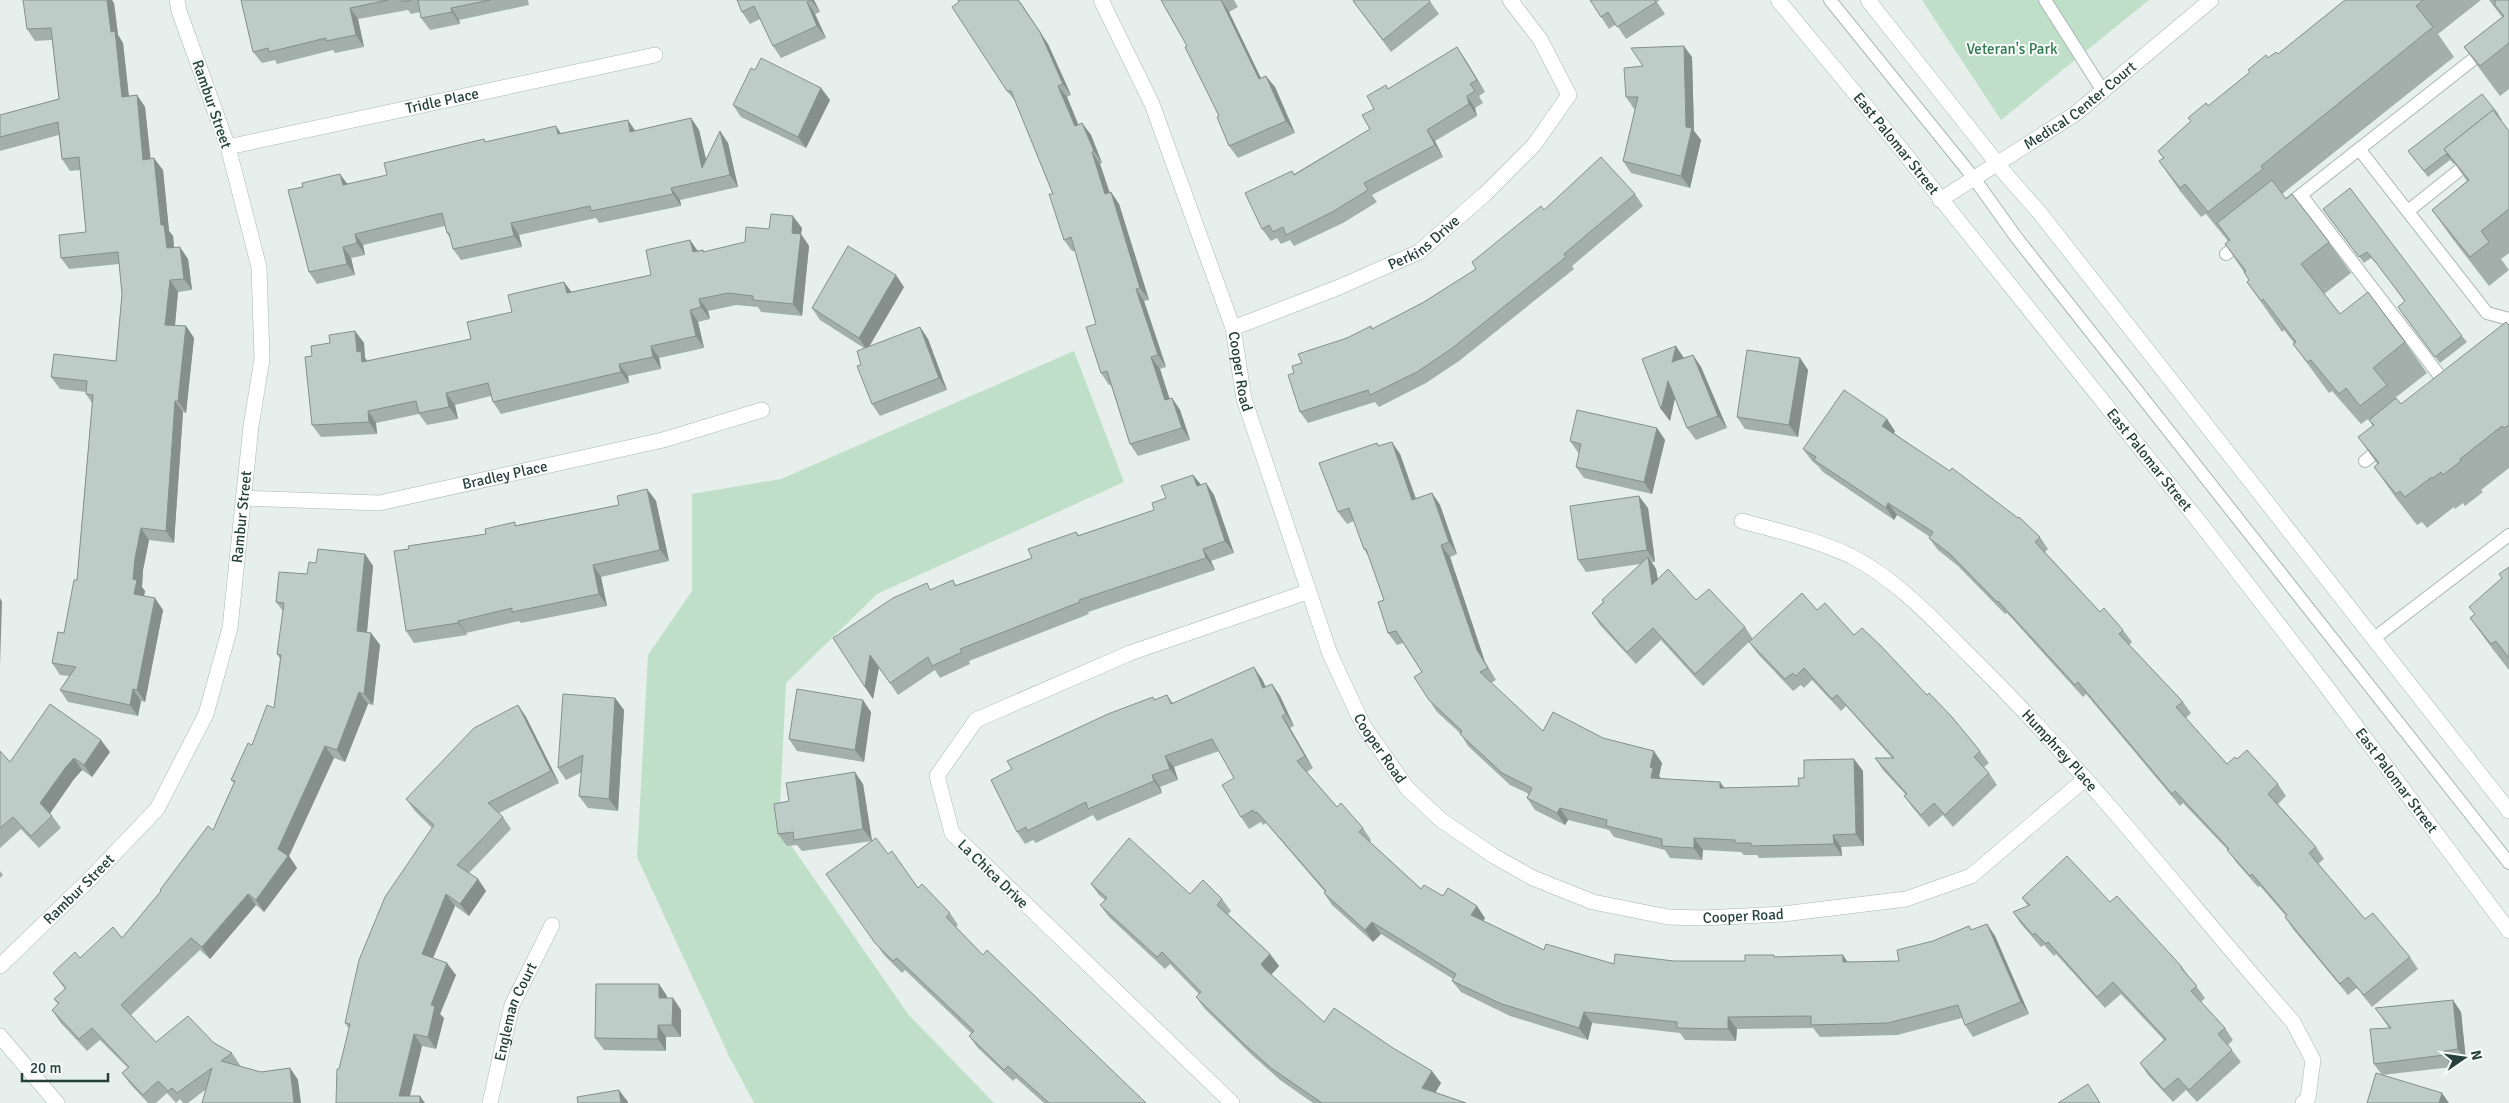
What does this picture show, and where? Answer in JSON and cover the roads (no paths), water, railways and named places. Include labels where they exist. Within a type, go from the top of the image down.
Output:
[{"type":"street","name":"Rambur Street","points":[[0,966],[90,879],[157,809],[206,714],[230,628],[251,426],[262,359],[259,267],[228,147],[177,0]]},
{"type":"street","name":"Cooper Road","points":[[1101,0],[1152,104],[1233,328],[1244,399],[1307,592],[1330,654],[1363,725],[1407,788],[1441,820],[1494,856],[1533,878],[1594,902],[1668,917],[1702,918],[1783,914],[1906,899],[1971,876],[2086,779]]},
{"type":"street","name":"Perkins Drive","points":[[1233,328],[1337,288],[1419,252],[1485,194],[1534,145],[1568,95],[1540,39],[1510,0]]},
{"type":"street","name":"East Palomar Street","points":[[1778,0],[1893,139],[2198,521],[2311,666],[2509,931]]},
{"type":"street","points":[[1868,0],[1998,164],[2039,212],[2509,811]]},
{"type":"street","name":"Medical Center Court","points":[[1940,200],[1973,177],[1998,164],[2075,114],[2211,0]]},
{"type":"street","name":"Tridle Place","points":[[228,147],[655,55]]},
{"type":"street","name":"Bradley Place","points":[[243,498],[379,503],[662,440],[762,410]]},
{"type":"street","name":"Humphrey Place","points":[[1742,521],[1851,556],[1886,579],[1940,626],[1996,681],[2086,779],[2293,1022],[2313,1060],[2308,1098],[2303,1103]]},
{"type":"street","name":"La Chica Drive","points":[[1232,1103],[952,833],[937,776],[976,720],[1130,653],[1307,592]]},
{"type":"street","name":"Engleman Court","points":[[490,1103],[512,1005],[552,925]]},
{"type":"street","points":[[0,1036],[57,1103]]},
{"type":"lane","points":[[1830,0],[1973,177],[2022,245],[2509,863]]},
{"type":"lane","points":[[2045,0],[2102,90]]},
{"type":"lane","points":[[2271,219],[2509,31]]},
{"type":"lane","points":[[2359,149],[2487,312],[2509,319]]},
{"type":"lane","points":[[2408,211],[2486,150]]},
{"type":"lane","points":[[2301,195],[2452,392]]},
{"type":"lane","points":[[2226,254],[2248,236]]},
{"type":"lane","points":[[2364,460],[2394,438]]},
{"type":"lane","points":[[2373,639],[2509,535]]},
{"type":"park label","name":"Veteran's Park","points":[[2012,49]]}]
